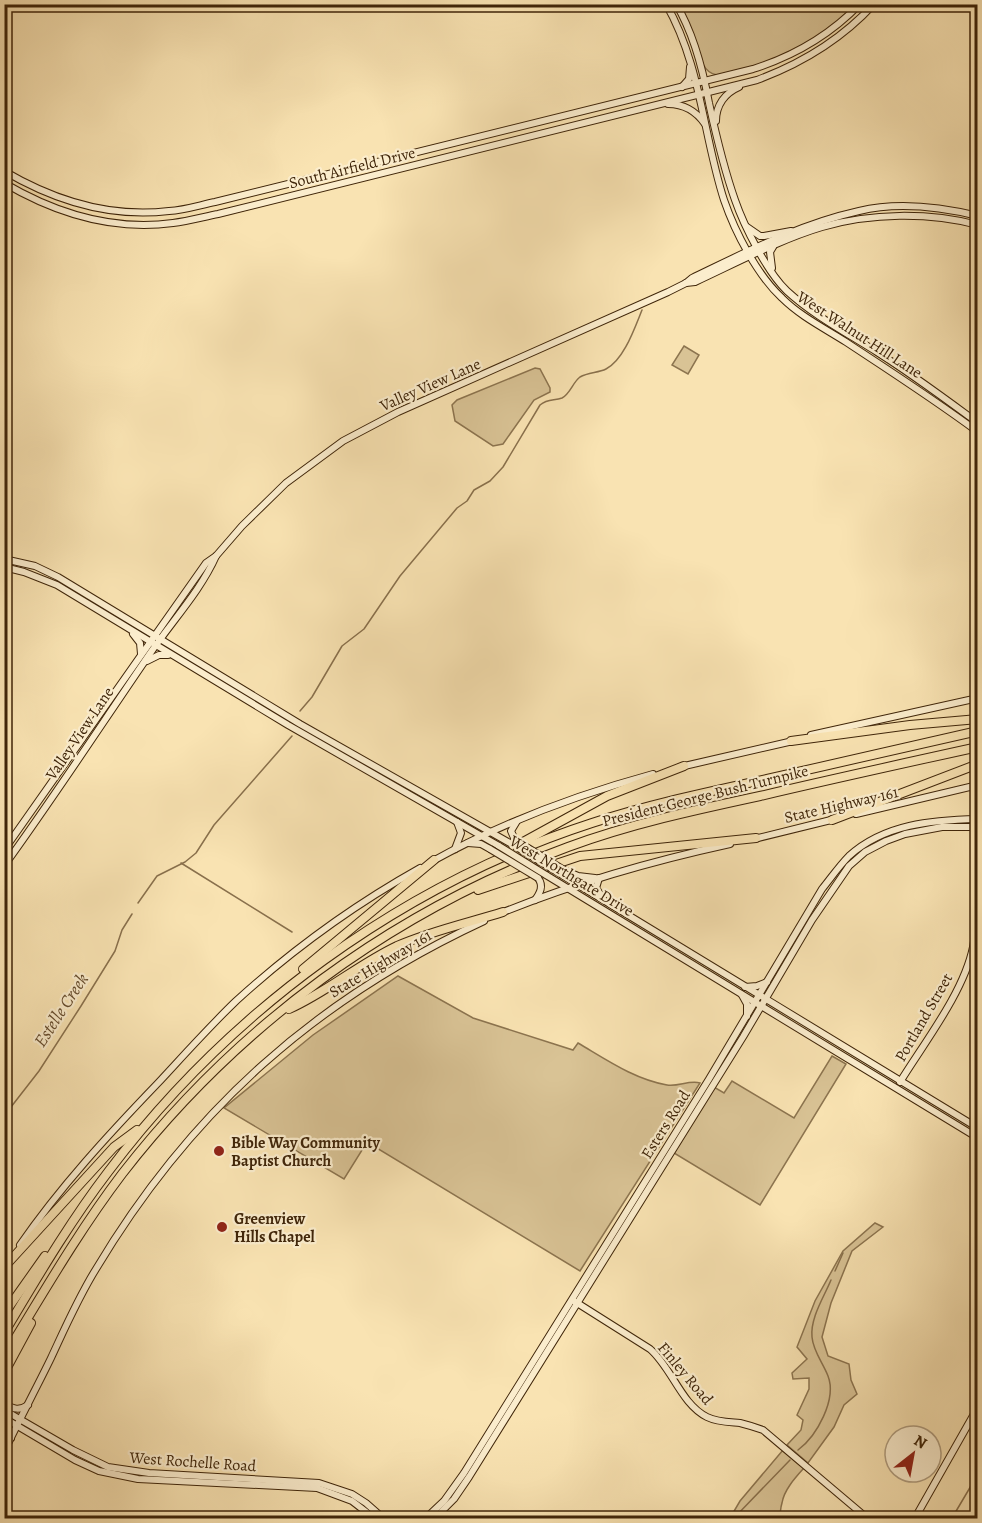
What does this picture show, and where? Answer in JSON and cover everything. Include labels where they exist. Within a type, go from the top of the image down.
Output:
[{"type":"highway","points":[[791,741],[910,724],[978,719]]},
{"type":"highway","name":"President George Bush Turnpike","points":[[4,1333],[77,1215],[109,1170],[147,1123],[205,1061],[261,1010],[313,969],[400,911],[469,874],[548,839],[642,808],[978,731]]},
{"type":"highway","name":"President George Bush Turnpike","points":[[4,1357],[106,1196],[149,1141],[215,1070],[278,1014],[359,954],[404,925],[505,873],[633,826],[978,747]]},
{"type":"highway","points":[[832,820],[978,764]]},
{"type":"highway","points":[[469,874],[607,796],[684,766]]},
{"type":"highway","points":[[450,900],[580,856],[756,838]]},
{"type":"highway","points":[[261,1010],[292,978],[434,860]]},
{"type":"highway","points":[[278,1014],[308,1001],[396,947],[503,912]]},
{"type":"highway","points":[[6,1266],[114,1147],[147,1123]]},
{"type":"highway","points":[[4,1314],[50,1248],[77,1215]]},
{"type":"highway","points":[[4,1373],[36,1315],[52,1279]]},
{"type":"main road","name":"West Walnut Hill Lane","points":[[666,4],[689,55],[724,200],[731,219],[749,254],[772,288],[794,309],[978,423]]},
{"type":"main road","name":"West Walnut Hill Lane","points":[[676,4],[692,38],[706,82],[735,201],[759,250],[776,277],[786,290],[808,307],[917,378],[978,432]]},
{"type":"main road","name":"South Airfield Drive","points":[[4,171],[30,186],[82,206],[126,212],[171,211],[247,195],[753,69],[786,57],[823,36],[860,4]]},
{"type":"main road","points":[[716,130],[717,112],[725,97],[734,89],[791,67],[839,38],[874,4]]},
{"type":"main road","points":[[682,87],[689,79],[691,72],[689,55]]},
{"type":"main road","points":[[786,57],[791,67]]},
{"type":"main road","points":[[701,66],[706,72],[720,78]]},
{"type":"main road","name":"South Airfield Drive","points":[[4,183],[55,209],[102,221],[127,224],[172,223],[757,80]]},
{"type":"main road","points":[[659,104],[686,107],[706,125]]},
{"type":"main road","points":[[247,195],[249,206]]},
{"type":"main road","name":"Valley View Lane","points":[[686,284],[692,278],[759,250],[794,232],[828,219],[874,208],[929,208],[978,216]]},
{"type":"main road","name":"Valley View Lane","points":[[759,250],[773,247],[822,227],[868,219],[912,216],[948,219],[978,225]]},
{"type":"main road","points":[[747,227],[764,236],[787,230],[794,232]]},
{"type":"main road","points":[[773,247],[770,257],[776,277]]},
{"type":"main road","name":"Valley View Lane","points":[[4,850],[153,644],[169,615],[207,563],[285,483],[343,441],[398,412],[695,282],[738,262],[749,254]]},
{"type":"main road","points":[[738,262],[751,264],[759,269]]},
{"type":"main road","name":"Valley View Lane","points":[[158,636],[170,628],[216,556]]},
{"type":"main road","name":"West Northgate Drive","points":[[4,559],[43,570],[158,636],[256,697],[511,841],[606,902],[741,994],[978,1138]]},
{"type":"main road","name":"West Northgate Drive","points":[[4,567],[40,577],[57,585],[252,704],[481,835],[699,964],[762,997],[978,1128]]},
{"type":"main road","points":[[40,577],[43,570]]},
{"type":"main road","points":[[142,627],[155,626],[169,615]]},
{"type":"main road","points":[[170,628],[171,640],[186,655]]},
{"type":"main road","points":[[129,629],[140,643],[142,659],[171,655]]},
{"type":"main road","name":"Valley View Lane","points":[[4,866],[142,659]]},
{"type":"main road","points":[[252,704],[256,697]]},
{"type":"main road","points":[[6,1266],[31,1229],[81,1167],[122,1120],[235,1003],[302,946],[383,889],[481,835],[616,784],[820,733],[978,698]]},
{"type":"main road","name":"State Highway 161","points":[[4,1452],[83,1292],[114,1239],[174,1156],[224,1101],[285,1043],[367,984],[447,938],[503,912],[568,888],[694,852],[978,785]]},
{"type":"main road","points":[[520,819],[511,831],[511,841],[578,876],[599,878],[596,888],[606,902]]},
{"type":"main road","name":"Esters Road","points":[[762,997],[822,889],[840,866],[890,832],[919,823],[978,819]]},
{"type":"main road","points":[[455,849],[461,833],[456,821]]},
{"type":"main road","name":"Esters Road","points":[[426,1518],[444,1501],[454,1487],[575,1301],[762,997],[849,866],[863,850],[886,841],[929,829],[978,827]]},
{"type":"main road","points":[[468,843],[481,844],[538,878],[541,886],[540,893],[534,900]]},
{"type":"main road","name":"Portland Street","points":[[896,1088],[956,991],[970,958],[976,935],[978,886]]},
{"type":"main road","points":[[744,987],[761,986],[770,980]]},
{"type":"main road","points":[[741,994],[747,1005],[747,1017]]},
{"type":"main road","name":"Esters Road","points":[[435,1518],[460,1491],[747,1017],[758,1004]]},
{"type":"main road","points":[[830,1048],[833,1040]]},
{"type":"main road","points":[[954,1124],[959,1117]]},
{"type":"main road","name":"Finley Road","points":[[575,1301],[655,1353],[690,1403],[700,1413],[712,1419],[763,1430],[867,1518]]},
{"type":"main road","points":[[6,1410],[22,1409],[28,1404]]},
{"type":"main road","points":[[915,1518],[978,1407]]},
{"type":"main road","name":"West Rochelle Road","points":[[6,1410],[19,1423],[75,1460],[99,1471],[138,1479],[317,1488],[352,1501],[374,1518]]},
{"type":"main road","name":"West Rochelle Road","points":[[19,1423],[108,1467],[149,1473],[319,1482],[352,1494],[383,1518]]},
{"type":"main road","points":[[4,1425],[8,1427],[11,1438]]},
{"type":"shaded area","points":[[679,5],[857,5],[826,31],[798,49],[748,68],[717,75],[705,68]]},
{"type":"shaded area","points":[[684,346],[699,355],[688,374],[672,365]]},
{"type":"shaded area","points":[[535,368],[540,369],[550,392],[534,400],[503,444],[493,446],[455,421],[452,405],[457,400]]},
{"type":"shaded area","points":[[398,976],[473,1018],[573,1050],[578,1043],[621,1068],[655,1082],[671,1085],[700,1083],[580,1271],[367,1142],[344,1179],[224,1108],[313,1035]]},
{"type":"shaded area","points":[[832,1056],[846,1064],[760,1205],[674,1153],[714,1087],[724,1093],[732,1081],[794,1118]]},
{"type":"shaded area","points":[[875,1223],[883,1227],[852,1251],[831,1303],[822,1337],[828,1356],[849,1364],[851,1380],[857,1394],[844,1405],[834,1427],[808,1463],[787,1445],[801,1430],[803,1420],[797,1415],[809,1389],[809,1378],[793,1379],[792,1373],[807,1359],[797,1347],[815,1301],[843,1251]]},
{"type":"shaded area","points":[[783,1450],[804,1468],[785,1493],[779,1518],[730,1518],[740,1501]]},
{"type":"waterway","points":[[300,711],[312,697],[342,646],[364,629],[400,576],[457,508],[467,501],[474,490],[490,481],[503,467],[540,405],[565,396],[580,377],[612,365],[628,342],[642,310]]},
{"type":"waterway","points":[[138,903],[157,876],[185,862],[196,853],[214,825],[292,736]]},
{"type":"waterway","points":[[181,863],[292,932]]},
{"type":"waterway","name":"Estelle Creek","points":[[4,1116],[39,1071],[81,1006],[115,951],[122,930],[132,914]]},
{"type":"waterway","points":[[835,1271],[843,1253]]},
{"type":"waterway","points":[[798,1450],[812,1436],[824,1416],[830,1395],[828,1376],[814,1347],[812,1330],[815,1315],[831,1280]]},
{"type":"waterway","points":[[734,1518],[790,1460]]},
{"type":"waterway","points":[[952,1518],[978,1474]]},
{"type":"place","name":"Bible Way Community Baptist Church","points":[[219,1151]]},
{"type":"place","name":"Greenview Hills Chapel","points":[[222,1227]]}]
